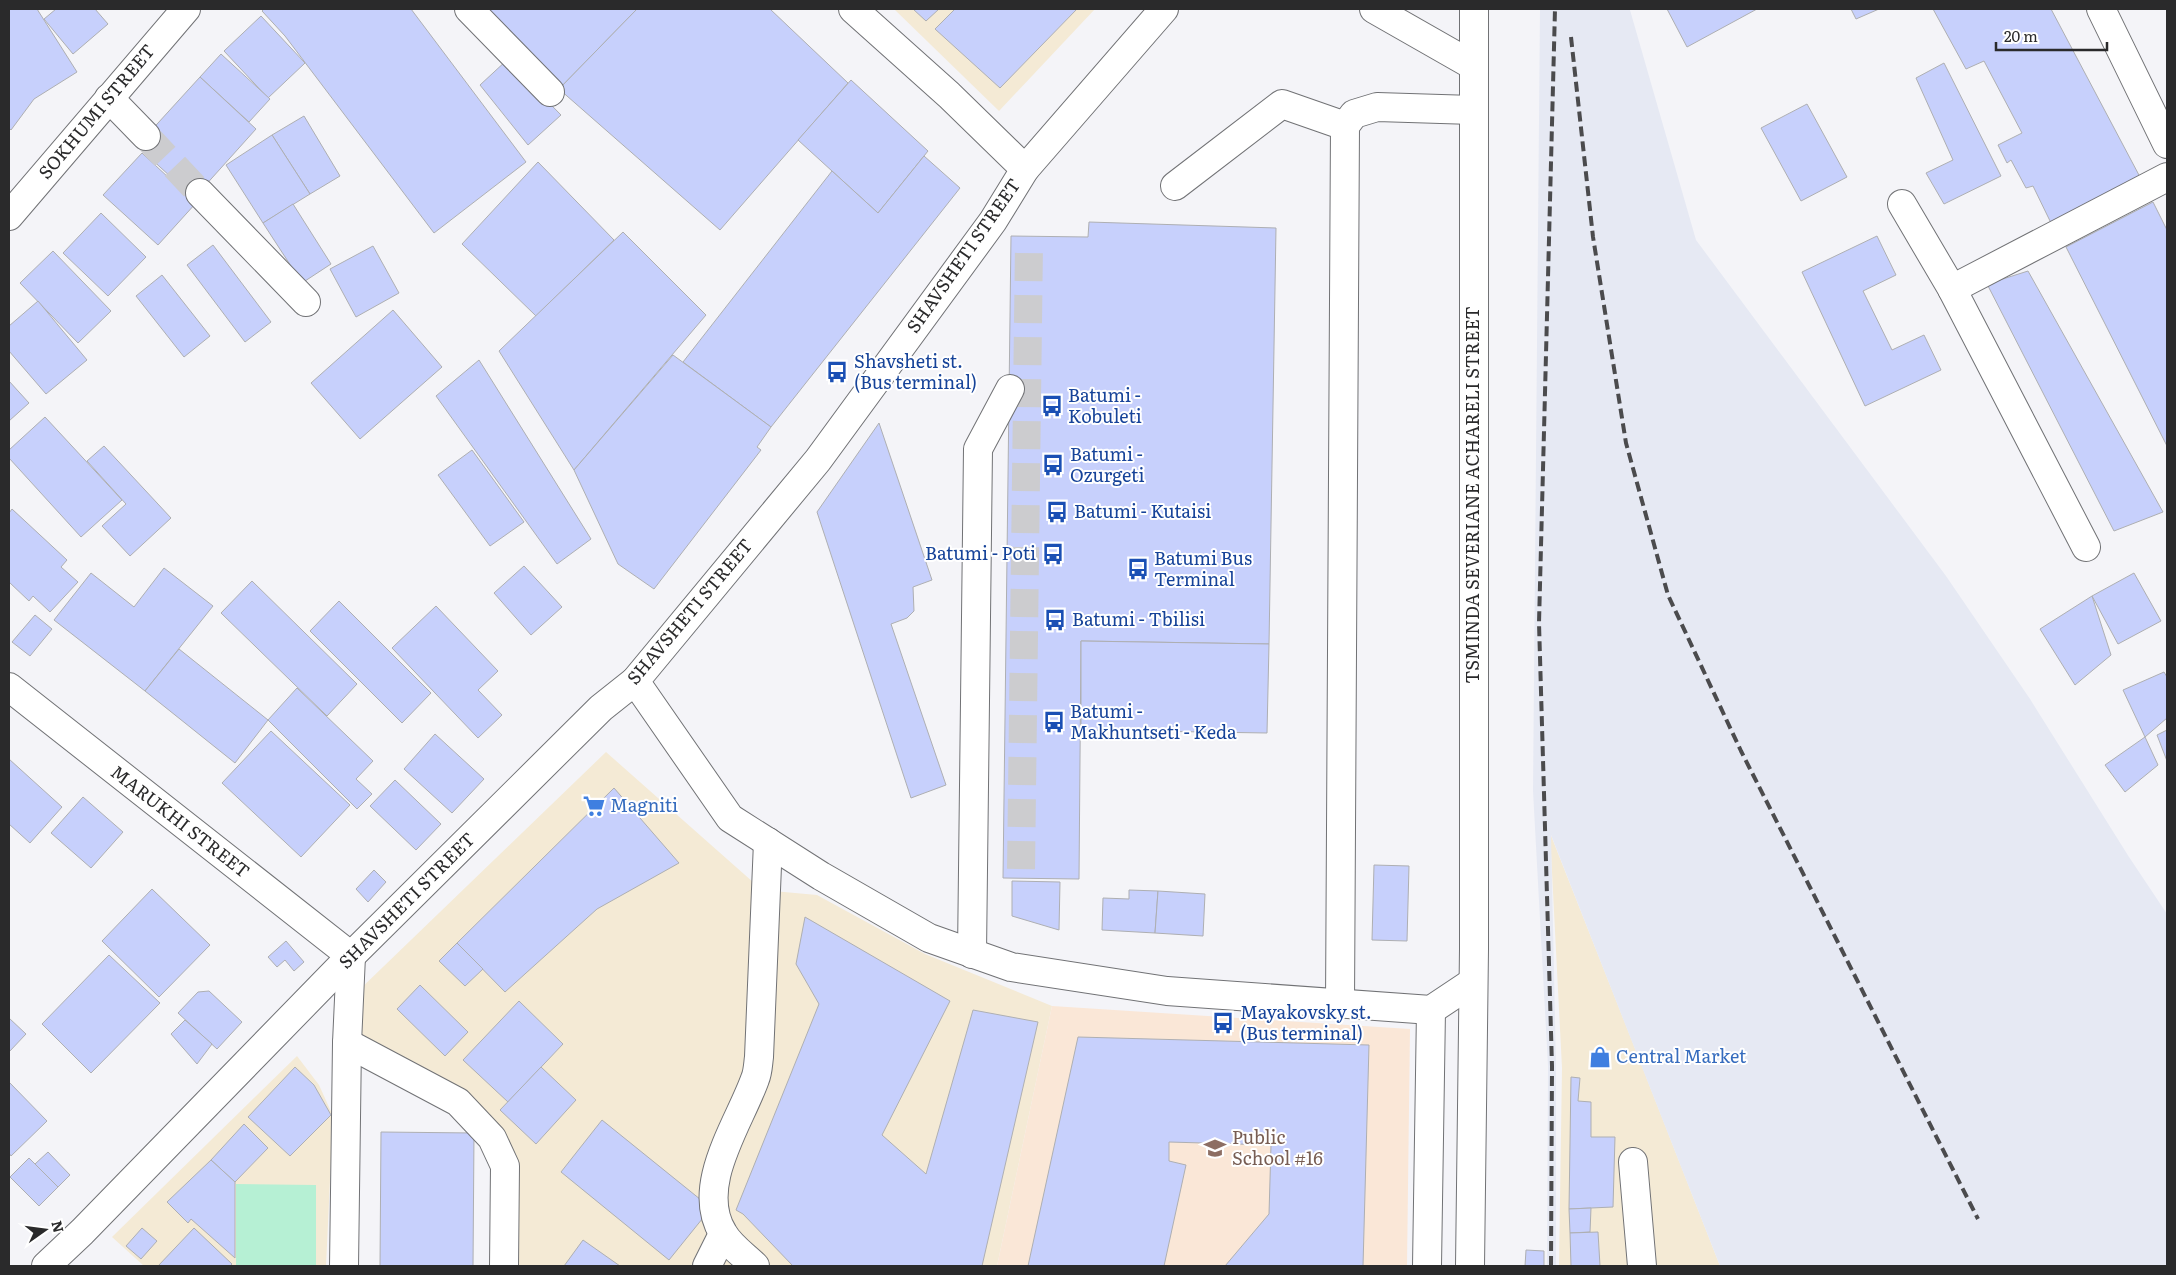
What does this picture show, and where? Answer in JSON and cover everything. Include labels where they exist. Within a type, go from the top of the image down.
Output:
[{"type":"main road","name":"SOKHUMI STREET","points":[[9,216],[186,9]]},
{"type":"main road","points":[[469,9],[550,92]]},
{"type":"main road","points":[[853,9],[949,96],[1025,169]]},
{"type":"main road","name":"SHAVSHETI STREET","points":[[46,1266],[82,1232],[351,956],[602,708],[635,681],[818,460],[993,221],[1025,169],[1164,9]]},
{"type":"main road","points":[[1374,9],[1474,66]]},
{"type":"main road","name":"TSMINDA SEVERIANE ACHARELI STREET","points":[[1470,1266],[1473,982],[1474,9]]},
{"type":"main road","points":[[2101,9],[2167,144]]},
{"type":"main road","points":[[109,98],[146,136]]},
{"type":"main road","points":[[1175,186],[1282,104],[1345,126]]},
{"type":"main road","points":[[1340,1004],[1345,126],[1354,114],[1377,107],[1473,110]]},
{"type":"main road","points":[[1952,289],[2167,177]]},
{"type":"main road","points":[[200,193],[306,302]]},
{"type":"main road","points":[[1902,204],[1952,289],[2086,546]]},
{"type":"main road","points":[[972,954],[978,449],[1010,389]]},
{"type":"main road","points":[[635,681],[730,818],[821,876],[929,938],[972,954],[1011,967],[1167,991],[1431,1010],[1473,982]]},
{"type":"main road","name":"MARUKHI STREET","points":[[9,687],[351,956]]},
{"type":"main road","points":[[755,1266],[723,1234],[714,1213],[718,1167],[756,1078],[759,1057],[768,842]]},
{"type":"main road","points":[[344,1266],[347,1043],[351,956]]},
{"type":"main road","points":[[1427,1266],[1431,1010]]},
{"type":"main road","points":[[347,1043],[458,1102],[492,1138],[505,1166],[504,1266]]},
{"type":"main road","points":[[1633,1162],[1642,1266]]},
{"type":"main road","points":[[706,1266],[723,1234]]},
{"type":"shaded area","points":[[894,9],[1095,9],[999,111]]},
{"type":"shaded area","points":[[1540,9],[1630,10],[1696,240],[1946,576],[2030,699],[2167,914],[2167,1266],[1720,1266],[1551,835],[1556,1065],[1556,1266],[1547,1266],[1548,1066],[1533,791]]},
{"type":"shaded area","points":[[606,752],[762,890],[817,895],[925,954],[1052,1006],[997,1266],[506,1266],[492,1138],[347,1043],[355,994]]},
{"type":"shaded area","name":"Central Market","points":[[1550,833],[1720,1266],[1559,1266],[1562,1068]]},
{"type":"shaded area","name":"Public School #16","points":[[1052,1006],[1410,1029],[1407,1266],[997,1266]]},
{"type":"shaded area","points":[[297,1056],[319,1085],[333,1116],[326,1266],[144,1266],[112,1237]]},
{"type":"green space","points":[[236,1184],[316,1185],[316,1266],[236,1266]]},
{"type":"building","points":[[9,9],[37,9],[77,72],[34,99],[11,130],[9,128]]},
{"type":"building","points":[[56,9],[95,9],[108,24],[73,54],[44,19]]},
{"type":"building","points":[[264,9],[411,9],[526,162],[434,233],[285,36],[262,11]]},
{"type":"building","points":[[476,9],[637,9],[559,89]]},
{"type":"building","points":[[637,9],[770,9],[848,83],[720,230],[559,89]]},
{"type":"building","points":[[913,9],[939,9],[926,21]]},
{"type":"building","points":[[955,9],[1077,9],[1000,88],[935,29]]},
{"type":"building","points":[[1667,9],[1757,9],[1687,47]]},
{"type":"building","points":[[1851,9],[1879,9],[1856,19]]},
{"type":"building","points":[[1933,9],[2051,9],[2140,177],[2051,223],[2033,186],[2026,188],[2011,160],[2007,163],[1998,145],[2022,133],[1984,61],[1966,69]]},
{"type":"building","points":[[261,16],[305,63],[268,98],[224,51]]},
{"type":"building","points":[[221,54],[270,99],[249,122],[200,77]]},
{"type":"building","points":[[507,60],[561,115],[528,145],[480,85]]},
{"type":"building","points":[[1944,63],[2001,176],[1944,204],[1926,173],[1953,160],[1916,78]]},
{"type":"building","points":[[200,77],[256,129],[194,198],[137,146]]},
{"type":"building","points":[[851,80],[928,151],[878,213],[798,140]]},
{"type":"building","points":[[1807,104],[1847,177],[1801,201],[1761,128]]},
{"type":"building","points":[[304,116],[340,176],[310,194],[272,135]]},
{"type":"building","points":[[272,135],[310,194],[263,223],[226,165]]},
{"type":"building","points":[[142,153],[196,203],[158,245],[103,195]]},
{"type":"building","points":[[924,156],[960,188],[771,427],[683,362],[832,171],[878,213]]},
{"type":"building","points":[[538,162],[614,240],[536,316],[462,244]]},
{"type":"building","points":[[2153,202],[2167,230],[2167,446],[2066,247]]},
{"type":"building","points":[[293,204],[331,264],[302,283],[263,223]]},
{"type":"building","points":[[101,213],[146,257],[108,296],[63,253]]},
{"type":"building","points":[[1089,222],[1276,228],[1269,644],[1081,641],[1079,879],[1003,878],[1011,236],[1088,237]]},
{"type":"building","points":[[623,232],[706,315],[574,470],[499,351]]},
{"type":"building","points":[[1877,236],[1896,275],[1863,291],[1892,350],[1924,335],[1941,370],[1865,406],[1802,272]]},
{"type":"building","points":[[213,245],[271,322],[245,342],[187,265]]},
{"type":"building","points":[[373,246],[399,293],[356,317],[330,269]]},
{"type":"building","points":[[53,251],[111,311],[78,343],[20,283]]},
{"type":"building","points":[[2028,271],[2163,512],[2114,531],[1987,284]]},
{"type":"building","points":[[162,275],[210,336],[184,357],[136,296]]},
{"type":"building","points":[[38,301],[87,360],[46,394],[9,351],[9,326]]},
{"type":"building","points":[[393,310],[442,367],[360,439],[311,383]]},
{"type":"building","points":[[673,355],[771,427],[757,447],[761,450],[654,589],[618,564],[574,470]]},
{"type":"building","points":[[479,360],[591,539],[557,564],[436,396]]},
{"type":"building","points":[[9,381],[29,403],[9,421]]},
{"type":"building","points":[[45,417],[122,500],[81,537],[9,458],[9,450]]},
{"type":"building","points":[[879,423],[932,580],[913,587],[914,611],[907,618],[891,624],[946,785],[911,798],[817,512]]},
{"type":"building","points":[[104,446],[171,518],[130,556],[102,526],[126,504],[87,461]]},
{"type":"building","points":[[472,450],[524,522],[490,546],[438,475]]},
{"type":"building","points":[[12,509],[67,560],[61,567],[78,582],[50,612],[33,596],[29,601],[9,582],[9,513]]},
{"type":"building","points":[[524,566],[562,607],[531,635],[494,593]]},
{"type":"building","points":[[164,568],[213,606],[145,691],[54,620],[91,573],[134,607]]},
{"type":"building","points":[[2134,573],[2161,621],[2118,644],[2092,596]]},
{"type":"building","points":[[252,581],[357,684],[327,716],[221,613]]},
{"type":"building","points":[[2092,596],[2111,655],[2075,685],[2040,629]]},
{"type":"building","points":[[339,601],[431,693],[402,723],[310,631]]},
{"type":"building","points":[[436,606],[498,671],[478,690],[502,715],[478,738],[392,648]]},
{"type":"building","points":[[35,615],[52,629],[30,656],[12,642]]},
{"type":"building","points":[[1081,641],[1269,644],[1267,733],[1081,730]]},
{"type":"building","points":[[179,649],[268,720],[235,763],[145,691]]},
{"type":"building","points":[[2164,672],[2167,677],[2167,718],[2145,737],[2123,690]]},
{"type":"building","points":[[297,688],[373,761],[356,779],[372,794],[357,809],[268,720]]},
{"type":"building","points":[[2167,730],[2167,761],[2157,735]]},
{"type":"building","points":[[271,731],[350,805],[301,857],[222,783]]},
{"type":"building","points":[[435,734],[484,779],[452,813],[404,769]]},
{"type":"building","points":[[2145,737],[2158,765],[2125,792],[2105,765]]},
{"type":"building","points":[[9,759],[62,807],[30,843],[9,824]]},
{"type":"building","points":[[395,780],[441,824],[416,850],[370,806]]},
{"type":"building","points":[[614,788],[679,863],[597,909],[505,992],[457,943]]},
{"type":"building","points":[[83,797],[123,832],[91,868],[51,833]]},
{"type":"building","points":[[1374,865],[1409,866],[1407,941],[1372,940]]},
{"type":"building","points":[[374,870],[386,882],[368,902],[356,889]]},
{"type":"building","points":[[1012,881],[1060,882],[1059,930],[1012,916]]},
{"type":"building","points":[[152,889],[210,945],[159,997],[102,941]]},
{"type":"building","points":[[1129,890],[1158,891],[1155,933],[1102,930],[1103,898],[1129,899]]},
{"type":"building","points":[[1158,891],[1205,894],[1203,936],[1155,933]]},
{"type":"building","points":[[805,917],[950,1001],[882,1135],[926,1174],[973,1010],[1038,1022],[982,1266],[793,1266],[743,1214],[736,1210],[819,1004],[796,964]]},
{"type":"building","points":[[286,941],[304,962],[294,971],[285,960],[277,967],[268,957]]},
{"type":"building","points":[[457,943],[483,969],[465,986],[439,961]]},
{"type":"building","points":[[109,955],[160,1003],[91,1073],[42,1024]]},
{"type":"building","points":[[420,985],[468,1032],[445,1056],[397,1009]]},
{"type":"building","points":[[209,991],[242,1022],[217,1049],[178,1013],[198,992]]},
{"type":"building","points":[[519,1001],[563,1044],[508,1102],[463,1060]]},
{"type":"building","points":[[9,1018],[26,1034],[9,1052]]},
{"type":"building","points":[[185,1020],[212,1044],[197,1064],[171,1034]]},
{"type":"building","name":"Public School #16","points":[[1078,1037],[1369,1045],[1363,1266],[1225,1266],[1269,1214],[1271,1145],[1169,1142],[1169,1161],[1186,1165],[1164,1266],[1028,1266]]},
{"type":"building","points":[[295,1067],[314,1085],[331,1115],[290,1156],[248,1117]]},
{"type":"building","points":[[541,1067],[576,1100],[536,1144],[500,1110]]},
{"type":"building","points":[[1571,1077],[1580,1078],[1578,1101],[1591,1102],[1591,1137],[1615,1137],[1613,1207],[1569,1209]]},
{"type":"building","points":[[9,1082],[47,1121],[11,1156],[9,1153]]},
{"type":"building","points":[[602,1120],[711,1208],[669,1260],[561,1172]]},
{"type":"building","points":[[244,1124],[268,1148],[235,1182],[211,1160]]},
{"type":"building","points":[[381,1132],[474,1133],[473,1266],[380,1266]]},
{"type":"building","points":[[48,1152],[70,1175],[58,1187],[35,1164]]},
{"type":"building","points":[[29,1158],[58,1187],[39,1206],[10,1177]]},
{"type":"building","points":[[211,1160],[235,1182],[235,1258],[191,1219],[188,1223],[167,1202]]},
{"type":"building","points":[[1591,1208],[1590,1232],[1570,1233],[1569,1209]]},
{"type":"building","points":[[142,1228],[157,1241],[141,1259],[126,1246]]},
{"type":"building","points":[[194,1228],[232,1264],[230,1266],[158,1266]]},
{"type":"building","points":[[1598,1232],[1600,1266],[1571,1266],[1570,1233]]},
{"type":"building","points":[[583,1240],[620,1266],[564,1266]]},
{"type":"building","points":[[1526,1250],[1544,1251],[1544,1266],[1525,1266]]},
{"type":"tunnel","points":[[146,136],[200,193]]},
{"type":"tunnel","points":[[1021,869],[1029,244]]},
{"type":"railway","points":[[1551,1266],[1552,1066],[1539,623],[1555,9]]},
{"type":"railway","points":[[1571,37],[1593,237],[1626,443],[1668,595],[1741,751],[1978,1219]]},
{"type":"place","name":"Shavsheti st. (Bus terminal)","points":[[837,372]]},
{"type":"place","name":"Batumi - Kobuleti","points":[[1052,406]]},
{"type":"place","name":"Batumi - Ozurgeti","points":[[1053,465]]},
{"type":"place","name":"Batumi - Kutaisi","points":[[1057,512]]},
{"type":"place","name":"Batumi - Poti","points":[[1053,554]]},
{"type":"place","name":"Batumi Bus Terminal","points":[[1138,569]]},
{"type":"place","name":"Batumi - Tbilisi","points":[[1055,620]]},
{"type":"place","name":"Batumi - Makhuntseti - Keda","points":[[1054,722]]},
{"type":"place","name":"Magniti","points":[[594,806]]},
{"type":"place","name":"Mayakovsky st. (Bus terminal)","points":[[1223,1023]]},
{"type":"place","name":"Central Market","points":[[1600,1057]]},
{"type":"place","name":"Public School #16","points":[[1215,1148]]}]
